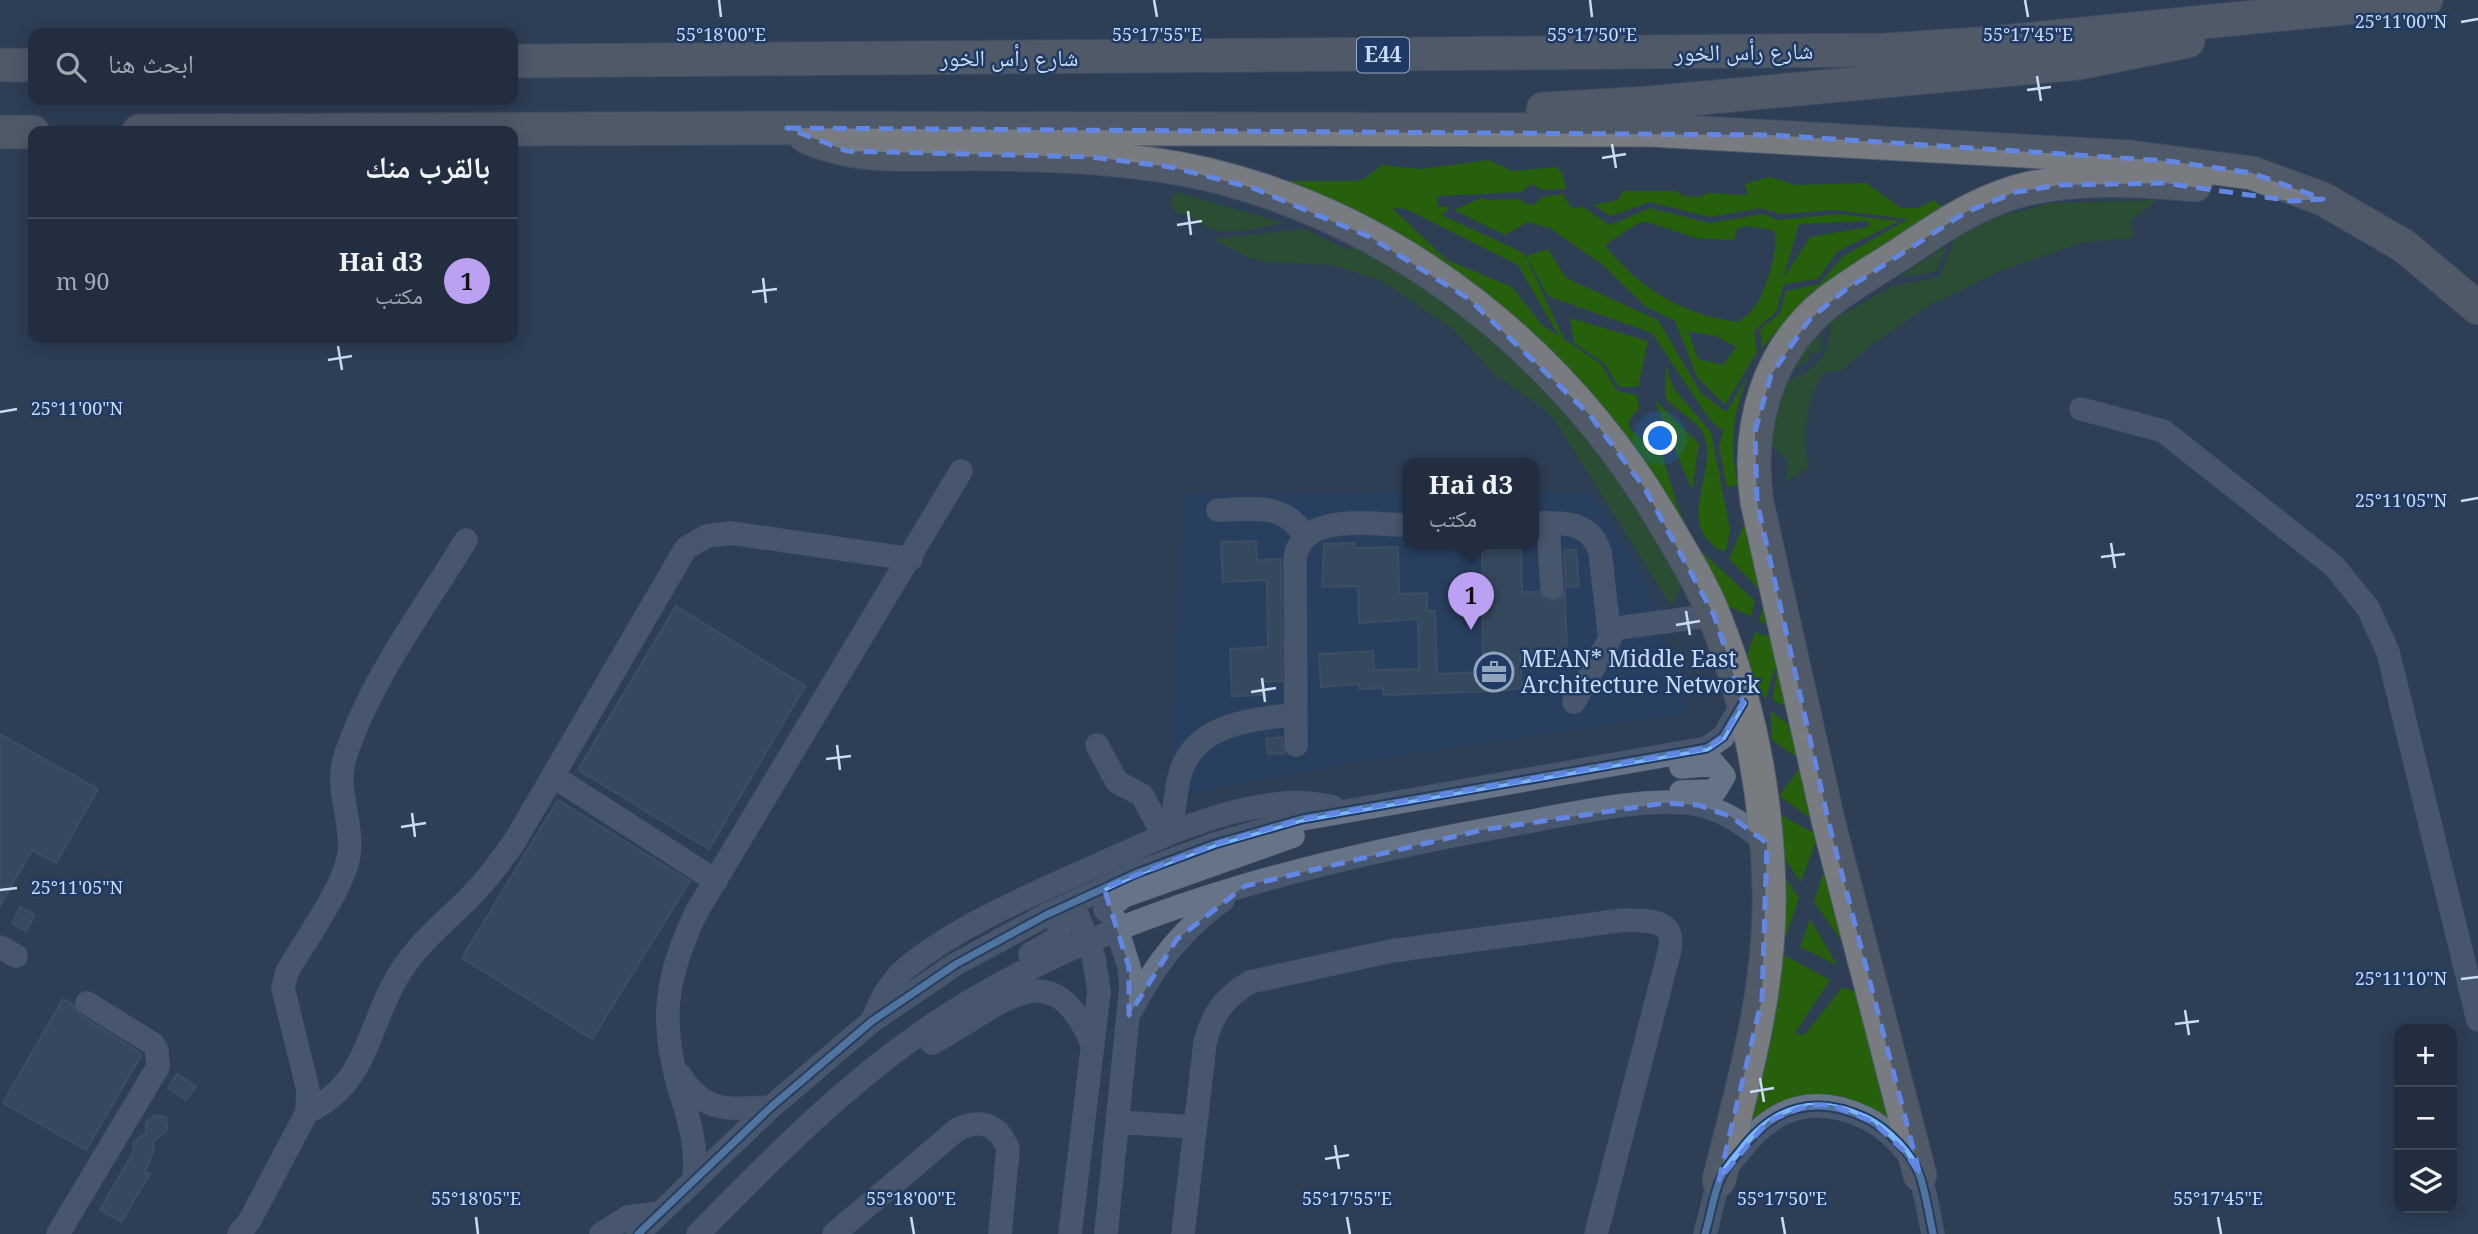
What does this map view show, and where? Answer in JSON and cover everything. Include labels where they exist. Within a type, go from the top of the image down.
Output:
[{"type":"highway","name":"شارع رأس الخور","points":[[518,61],[1871,50],[1991,43],[2426,0]]},
{"type":"highway","points":[[1376,128],[1405,116],[1437,111],[1648,103],[2079,62],[2183,43],[2251,19]]},
{"type":"highway","points":[[0,65],[28,65]]},
{"type":"highway","points":[[787,128],[827,146],[847,151],[1092,156],[1171,167],[1252,188],[1370,237],[1469,299],[1525,348],[1590,414],[1644,487],[1714,615],[1743,703],[1762,788],[1769,908],[1762,999],[1719,1180]]},
{"type":"highway","points":[[518,129],[1652,130],[2131,157],[2252,173],[2323,199],[2404,246],[2478,308]]},
{"type":"highway","points":[[0,132],[28,132]]},
{"type":"highway","points":[[1920,1175],[1832,837],[1757,502],[1754,478],[1755,430],[1771,375],[1810,320],[1844,290],[1966,212],[2016,192],[2059,185],[2151,182],[2210,187],[2292,201],[2323,199]]},
{"type":"street","points":[[2081,409],[2163,431],[2334,566],[2368,608],[2388,652],[2478,1020]]},
{"type":"street","points":[[694,1180],[695,1143],[666,1029],[670,980],[686,934],[961,471]]},
{"type":"street","points":[[1218,510],[1272,509],[1291,518],[1304,536]]},
{"type":"street","points":[[1552,588],[1541,523],[1579,525],[1596,541],[1611,629],[1605,652],[1574,702]]},
{"type":"street","points":[[1296,745],[1295,559],[1304,536],[1312,530],[1330,526],[1403,525]]},
{"type":"street","points":[[307,1112],[334,1097],[354,1074],[389,990],[403,967],[502,860],[677,559],[697,540],[730,533],[911,559]]},
{"type":"street","points":[[239,1234],[262,1198],[307,1112],[308,1090],[283,988],[287,972],[345,870],[349,835],[341,787],[345,755],[373,693],[466,540]]},
{"type":"street","points":[[1611,629],[1714,615]]},
{"type":"street","points":[[872,1021],[880,1000],[892,983],[922,957],[1010,906],[1164,835],[1211,819],[1288,802],[1346,810],[1691,752],[1714,745],[1729,728],[1743,703]]},
{"type":"street","points":[[1164,835],[1174,815],[1179,776],[1203,740],[1228,725],[1296,714]]},
{"type":"street","points":[[1097,746],[1117,782],[1142,794],[1164,835]]},
{"type":"street","points":[[1188,760],[1192,802],[1199,813],[1211,819]]},
{"type":"street","points":[[1613,809],[1627,797],[1668,792],[1710,792],[1723,782],[1722,771],[1714,764],[1642,772],[1620,764]]},
{"type":"street","points":[[553,776],[716,881]]},
{"type":"street","points":[[698,1234],[821,1113],[898,1052],[975,999],[1127,926],[1245,886],[1470,832],[1613,809],[1665,803],[1699,805],[1730,816],[1767,843]]},
{"type":"street","points":[[638,1234],[771,1107],[872,1021],[957,964],[1073,902],[1113,897],[1307,831],[1346,810]]},
{"type":"street","points":[[1129,1015],[1151,976],[1178,939],[1209,910],[1245,886]]},
{"type":"street","points":[[1106,1234],[1129,1015],[1127,926],[1113,897]]},
{"type":"street","points":[[1089,942],[1095,922],[1113,897]]},
{"type":"street","points":[[1070,1234],[1099,992],[1089,942],[1073,902]]},
{"type":"street","points":[[821,1113],[840,1085],[902,1032],[948,1000],[1060,937],[1061,926],[1058,920],[1046,915]]},
{"type":"street","points":[[1182,1234],[1209,1024],[1226,999],[1250,982],[1331,962],[1413,947],[1625,920],[1660,923],[1668,929],[1672,939],[1670,949],[1596,1234]]},
{"type":"street","points":[[898,1052],[933,1042],[1013,997],[1038,990],[1051,993],[1072,1007],[1083,1021],[1093,1046]]},
{"type":"street","points":[[58,1234],[158,1067],[158,1051],[153,1045],[87,1003]]},
{"type":"street","points":[[671,1056],[690,1090],[709,1104],[722,1108],[771,1107]]},
{"type":"street","points":[[1705,1234],[1719,1180],[1751,1136],[1768,1121],[1788,1111],[1809,1105],[1832,1105],[1874,1122],[1905,1152],[1920,1175],[1933,1234]]},
{"type":"street","points":[[1118,1122],[1194,1127]]},
{"type":"street","points":[[834,1234],[957,1129],[982,1123],[994,1128],[1003,1137],[1008,1149],[1000,1234]]},
{"type":"street","points":[[601,1234],[628,1217],[660,1213]]},
{"type":"highlighted area","points":[[787,128],[1771,135],[2168,161],[2252,173],[2323,199],[2292,201],[2165,183],[2059,185],[2016,192],[1966,212],[1845,290],[1809,320],[1771,375],[1755,431],[1757,502],[1829,824],[1920,1175],[1905,1152],[1873,1122],[1832,1105],[1809,1105],[1768,1121],[1719,1180],[1762,999],[1767,843],[1730,816],[1698,805],[1665,803],[1482,830],[1245,886],[1177,939],[1129,1015],[1129,967],[1104,888],[1215,844],[1302,819],[1707,748],[1723,737],[1743,703],[1714,615],[1644,487],[1589,414],[1469,299],[1370,237],[1253,188],[1171,167],[1092,157],[847,151]]},
{"type":"shaded area","points":[[1403,493],[1403,549],[1539,549],[1539,493],[1592,493],[1641,574],[1689,713],[1343,764],[1170,797],[1185,494]]},
{"type":"green space","points":[[1489,160],[1512,171],[1557,167],[1563,175],[1566,189],[1542,190],[1532,184],[1520,192],[1437,196],[1437,207],[1448,206],[1448,210],[1441,215],[1524,253],[1564,339],[1601,364],[1617,391],[1637,395],[1639,408],[1629,420],[1630,429],[1663,457],[1677,505],[1692,538],[1595,403],[1277,181],[1354,181],[1364,179],[1382,165],[1421,169]],"holes":[[[1392,208],[1406,209],[1518,265],[1559,336],[1543,326],[1512,287],[1447,260]]]},
{"type":"green space","points":[[1770,177],[1796,185],[1866,183],[1901,208],[1918,208],[1934,200],[1943,208],[1812,292],[1762,348],[1760,330],[1780,313],[1786,291],[1820,284],[1842,257],[1908,219],[1834,210],[1782,214],[1760,208],[1710,217],[1650,202],[1611,216],[1593,205],[1618,200],[1623,191],[1676,191],[1684,196],[1700,197],[1707,193],[1748,195],[1745,184]]},
{"type":"green space","points":[[1176,192],[1284,223],[1241,231],[1216,230],[1189,216],[1176,213],[1170,201]]},
{"type":"green space","points":[[1563,194],[1571,208],[1583,207],[1610,225],[1650,208],[1709,223],[1764,214],[1778,220],[1839,214],[1899,221],[1838,251],[1818,279],[1784,284],[1776,312],[1754,331],[1757,352],[1725,405],[1697,377],[1675,321],[1645,306],[1604,266],[1550,228],[1528,222],[1505,235],[1454,210],[1481,198],[1520,199],[1533,205],[1543,197]],"holes":[[[1867,221],[1870,224],[1868,227],[1810,237],[1783,279],[1799,224]],[[1648,222],[1696,238],[1734,240],[1737,229],[1745,226],[1773,230],[1775,244],[1772,264],[1756,305],[1738,322],[1681,306],[1648,286],[1632,274],[1605,245],[1638,223]],[[1688,331],[1716,336],[1736,347],[1723,365],[1698,359]]]},
{"type":"green space","points":[[2157,200],[2131,220],[2133,238],[2084,242],[2000,271],[1930,305],[1871,345],[1842,370],[1825,372],[1813,392],[1807,418],[1805,444],[1808,467],[1786,482],[1787,461],[1770,440],[1774,413],[1787,382],[1809,371],[1825,353],[1830,321],[1893,286],[1940,277],[1954,241],[1969,229],[2000,216],[2052,203]]},
{"type":"green space","points":[[1304,229],[1348,250],[1358,243],[1433,288],[1573,412],[1683,581],[1672,607],[1555,420],[1540,406],[1495,375],[1453,329],[1382,281],[1332,265],[1267,262],[1248,257],[1212,239]]},
{"type":"green space","points":[[1948,244],[1936,272],[1899,277]]},
{"type":"green space","points":[[1548,249],[1566,278],[1658,320],[1701,393],[1726,412],[1749,375],[1739,402],[1734,429],[1738,485],[1727,487],[1719,448],[1723,431],[1710,420],[1652,333],[1548,296],[1526,256]]},
{"type":"green space","points":[[1570,318],[1648,341],[1638,387],[1619,387],[1604,363],[1574,343]]},
{"type":"green space","points":[[1821,329],[1821,352],[1809,354],[1809,361],[1789,372]]},
{"type":"green space","points":[[1666,366],[1674,389],[1711,432],[1730,530],[1726,551],[1717,548],[1703,533],[1699,521],[1707,448],[1701,430],[1665,397]]},
{"type":"green space","points":[[1654,399],[1699,444],[1692,490]]},
{"type":"green space","points":[[1746,520],[1777,633],[1759,620],[1767,597],[1729,559]]},
{"type":"green space","points":[[1691,542],[1755,601],[1751,616],[1717,602]]},
{"type":"green space","points":[[1755,632],[1773,638],[1777,633],[1791,709],[1773,700],[1777,671],[1774,670],[1766,698],[1749,688],[1747,656]]},
{"type":"green space","points":[[1771,711],[1796,730],[1797,757],[1772,740]]},
{"type":"green space","points":[[1804,763],[1815,821],[1779,796]]},
{"type":"green space","points":[[1774,812],[1818,835],[1801,882],[1778,850]]},
{"type":"green space","points":[[1776,864],[1799,898],[1780,953],[1830,980],[1795,1033],[1804,1035],[1843,987],[1862,994],[1898,1131],[1847,1103],[1741,1134]]},
{"type":"green space","points":[[1826,864],[1849,951],[1814,902]]},
{"type":"green space","points":[[1810,919],[1837,965],[1800,947]]},
{"type":"building","points":[[1256,541],[1257,560],[1281,559],[1282,681],[1261,682],[1262,695],[1232,696],[1230,649],[1268,647],[1267,580],[1223,582],[1221,542]]},
{"type":"building","points":[[1354,543],[1354,548],[1398,547],[1399,594],[1427,593],[1427,611],[1435,611],[1437,674],[1483,672],[1482,551],[1521,549],[1522,592],[1539,592],[1545,600],[1552,602],[1560,599],[1565,591],[1567,655],[1520,656],[1522,688],[1499,691],[1383,695],[1383,688],[1359,689],[1359,684],[1321,687],[1319,654],[1373,651],[1374,670],[1419,669],[1418,619],[1359,623],[1358,586],[1322,587],[1324,544]]},
{"type":"building","points":[[1564,550],[1576,550],[1579,586],[1566,587]]},
{"type":"building","points":[[676,606],[805,686],[709,849],[578,770]]},
{"type":"building","points":[[0,734],[98,789],[56,863],[32,850],[0,906]]},
{"type":"building","points":[[1282,737],[1284,753],[1268,754],[1266,739]]},
{"type":"building","points":[[558,800],[690,881],[592,1039],[462,958]]},
{"type":"building","points":[[20,907],[35,915],[26,931],[12,923]]},
{"type":"building","points":[[63,999],[74,1005],[80,1015],[142,1054],[86,1150],[3,1103]]},
{"type":"building","points":[[177,1074],[196,1086],[186,1100],[168,1088]]},
{"type":"building","points":[[156,1115],[166,1117],[166,1132],[152,1142],[154,1149],[145,1172],[150,1174],[121,1222],[100,1210],[133,1153],[134,1142],[146,1133],[146,1122]]},
{"type":"cycle path","points":[[638,1234],[771,1107],[872,1021],[956,964],[1046,915],[1137,873],[1215,844],[1302,819],[1707,748],[1723,737],[1743,703]]},
{"type":"cycle path","points":[[1705,1234],[1719,1182],[1734,1158],[1767,1123],[1781,1114],[1813,1106],[1830,1107],[1866,1118],[1883,1128],[1898,1142],[1920,1176],[1933,1234]]},
{"type":"place","name":"Hai d3","points":[[1471,630]]},
{"type":"place","name":"MEAN* Middle East Architecture Network","points":[[1494,672]]}]
